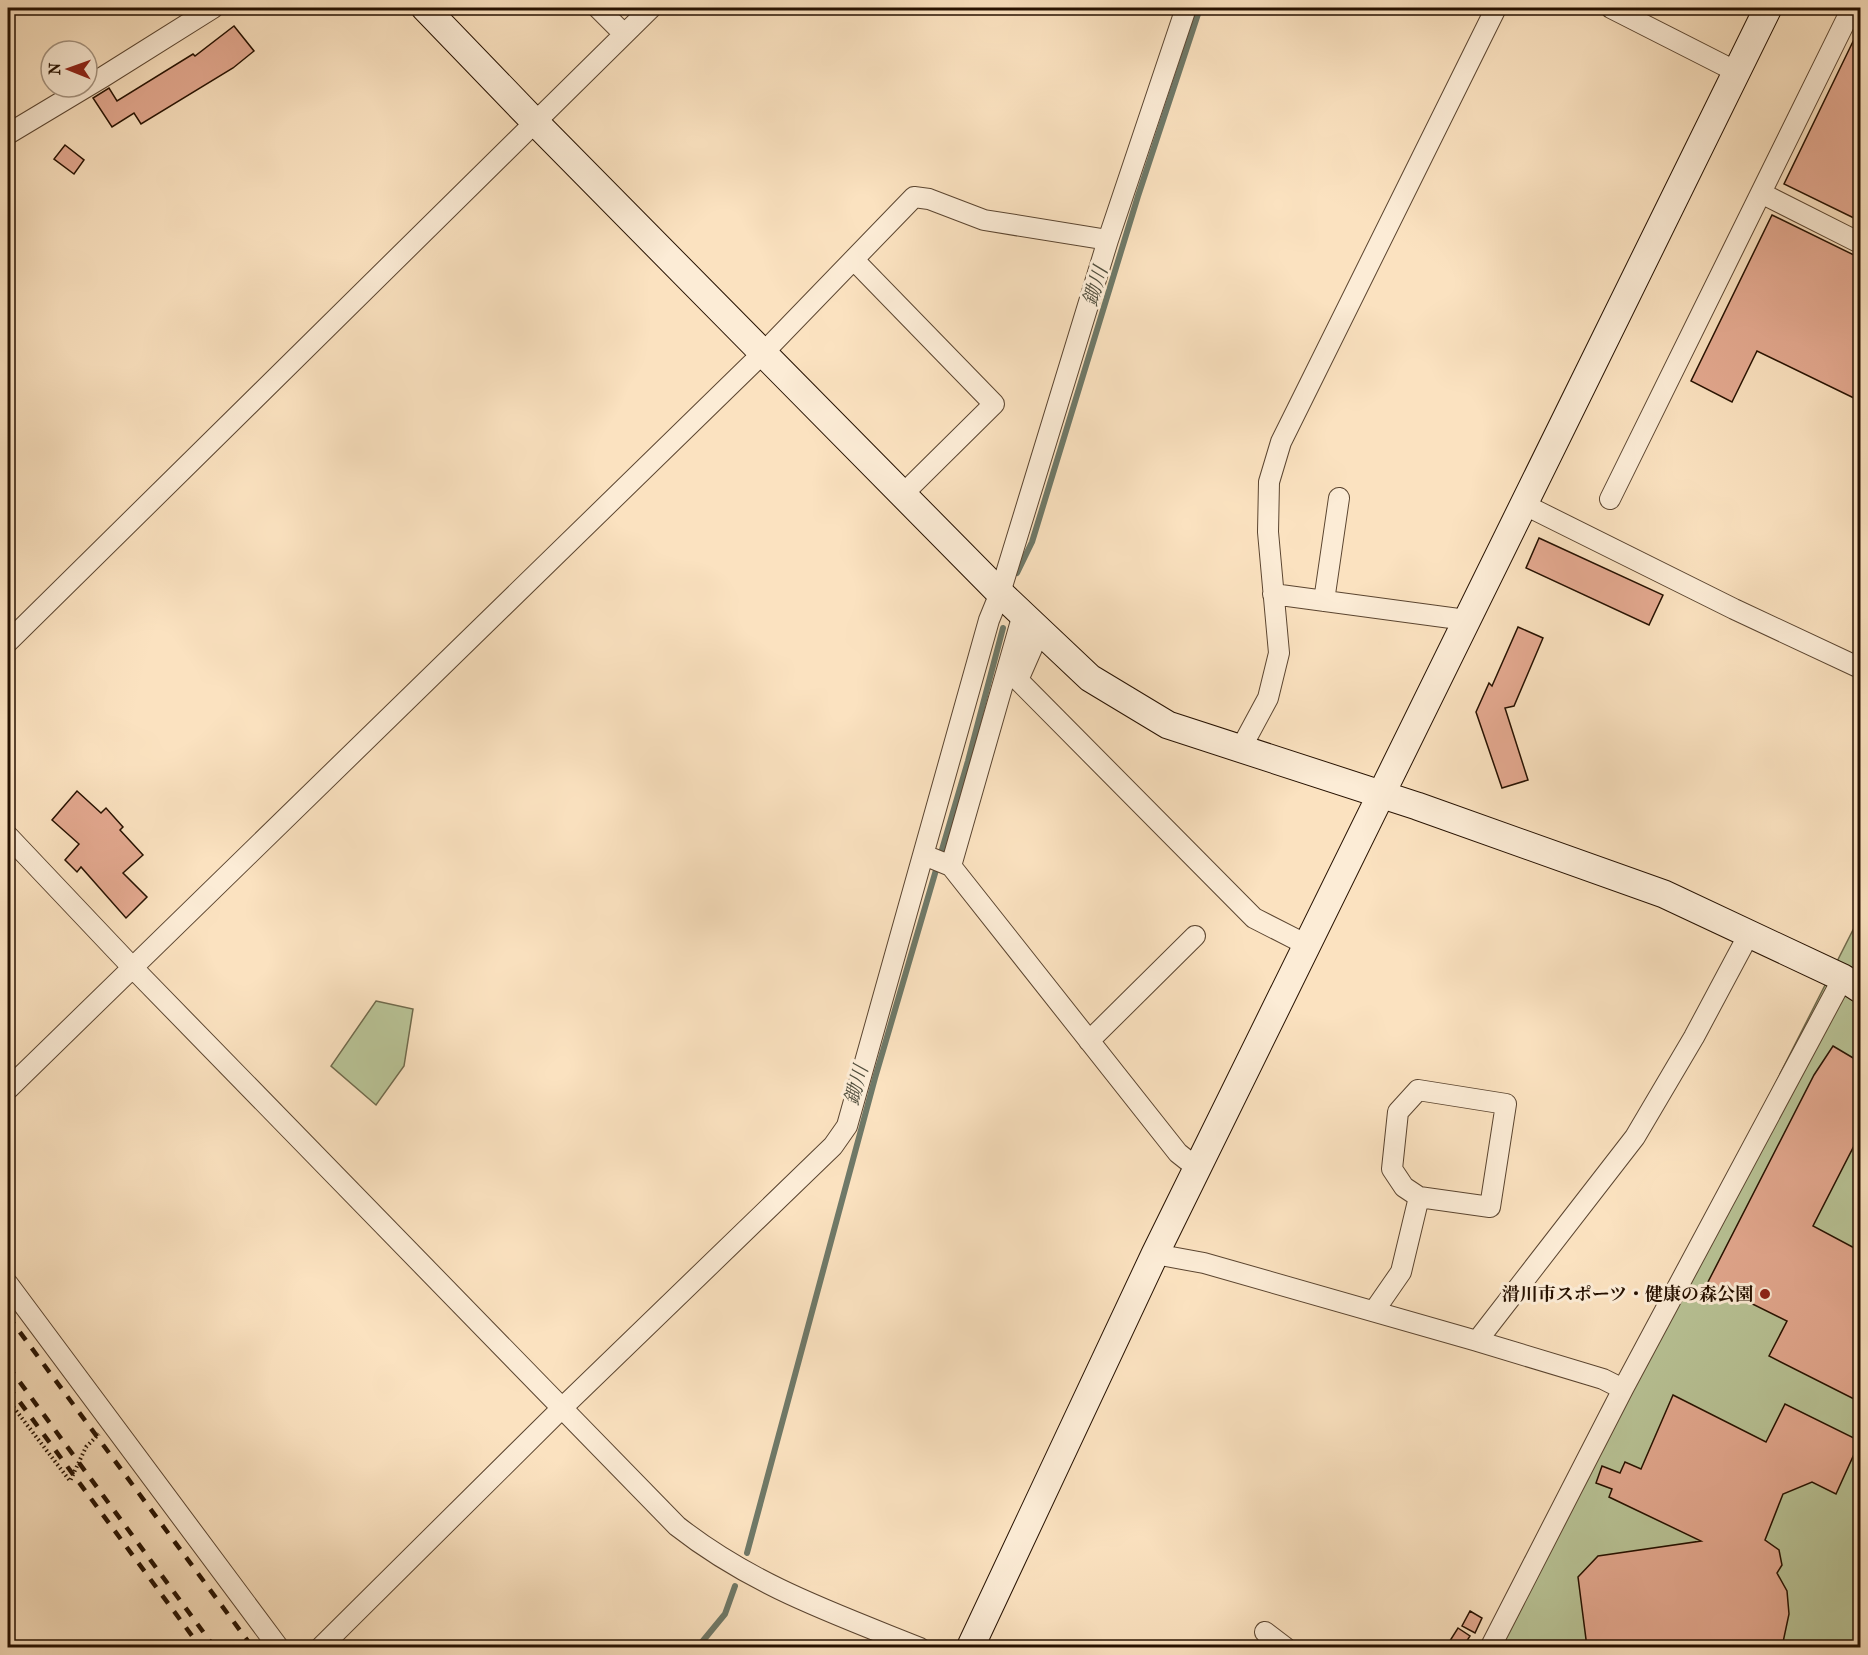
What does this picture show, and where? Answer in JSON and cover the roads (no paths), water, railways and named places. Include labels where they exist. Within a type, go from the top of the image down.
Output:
[{"type":"street","points":[[8,134],[103,77],[210,8]]},
{"type":"street","points":[[426,8],[763,353],[1000,592],[1090,678],[1168,725],[1381,794],[1664,894],[1852,984],[1623,1389],[1490,1647]]},
{"type":"street","points":[[598,8],[624,34]]},
{"type":"street","points":[[8,642],[651,8]]},
{"type":"street","points":[[937,860],[989,620],[1000,592],[1108,240],[1186,8]]},
{"type":"street","points":[[1240,750],[1268,698],[1279,652],[1268,532],[1269,482],[1281,441],[1496,8]]},
{"type":"street","points":[[1611,8],[1737,72]]},
{"type":"street","points":[[970,1647],[1155,1254],[1768,8]]},
{"type":"street","points":[[1610,499],[1852,8]]},
{"type":"street","points":[[1761,193],[1860,243]]},
{"type":"street","points":[[8,1089],[763,353],[914,197],[929,199],[984,220],[1108,240]]},
{"type":"street","points":[[854,260],[994,404],[903,494]]},
{"type":"street","points":[[1324,600],[1339,498]]},
{"type":"street","points":[[1523,504],[1734,609],[1860,668]]},
{"type":"street","points":[[1273,594],[1466,620]]},
{"type":"street","points":[[320,1647],[562,1408],[833,1146],[847,1126],[937,860],[1032,622]]},
{"type":"street","points":[[1032,622],[1018,680],[1254,918],[1307,945]]},
{"type":"street","points":[[8,836],[133,968],[677,1526],[706,1549],[759,1580],[809,1603],[920,1647]]},
{"type":"street","points":[[937,860],[1089,1041],[1178,1153],[1197,1168]]},
{"type":"street","points":[[1477,1341],[1635,1137],[1694,1037],[1749,934]]},
{"type":"street","points":[[1089,1041],[1195,936]]},
{"type":"street","points":[[1418,1090],[1506,1104],[1490,1207],[1419,1197],[1404,1187],[1392,1169],[1398,1112],[1418,1090]]},
{"type":"street","points":[[1374,1311],[1401,1272],[1419,1197]]},
{"type":"street","points":[[1155,1254],[1204,1263],[1374,1311],[1603,1378],[1623,1389]]},
{"type":"street","points":[[8,1284],[279,1647]]},
{"type":"street","points":[[1264,1632],[1286,1647]]},
{"type":"waterway","name":"鋤川","points":[[1017,573],[1032,542],[1138,196],[1200,8]]},
{"type":"waterway","name":"鋤川","points":[[747,1553],[875,1078],[968,761],[1003,628]]},
{"type":"waterway","name":"鋤川","points":[[697,1648],[725,1614],[735,1586]]},
{"type":"railway","points":[[8,1316],[253,1648]]},
{"type":"railway","points":[[8,1366],[215,1648]]},
{"type":"railway","points":[[8,1386],[201,1648]]},
{"type":"place","name":"滑川市スポーツ・健康の森公園","points":[[1765,1294]]}]
